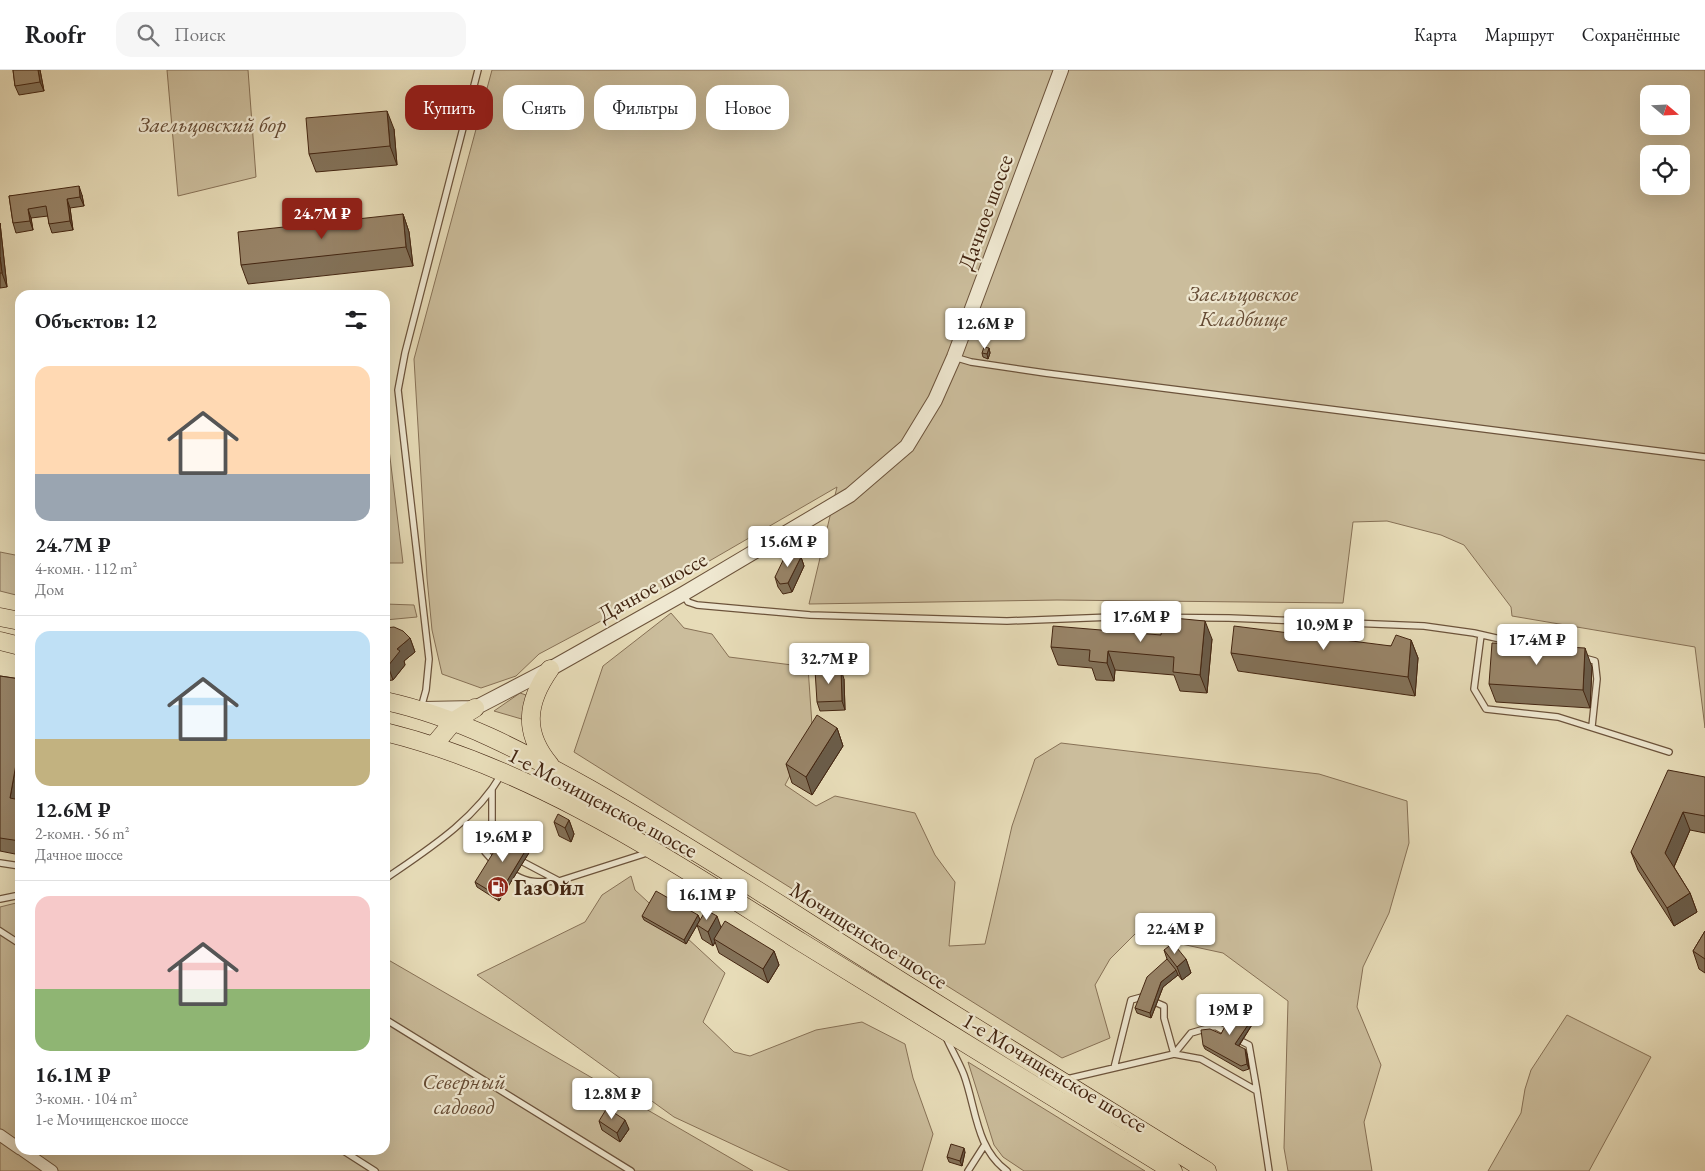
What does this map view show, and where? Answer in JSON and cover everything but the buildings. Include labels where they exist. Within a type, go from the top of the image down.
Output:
[{"type":"main road","points":[[0,617],[15,620]]},
{"type":"main road","points":[[0,641],[15,645]]},
{"type":"main road","points":[[550,669],[538,685],[530,715],[538,751],[554,769]]},
{"type":"main road","points":[[390,702],[420,708]]},
{"type":"main road","name":"Мочищенское шоссе","points":[[420,708],[487,734],[554,769],[669,834],[959,1019],[1207,1171]]},
{"type":"main road","points":[[433,746],[454,721],[475,708]]},
{"type":"main road","name":"1-е Мочищенское шоссе","points":[[390,733],[433,746],[502,773],[556,798],[654,850],[1173,1171]]},
{"type":"street","name":"Дачное шоссе","points":[[475,708],[550,669],[683,594],[850,495],[907,446],[922,423],[954,357],[1061,70]]},
{"type":"street","points":[[420,708],[475,708]]},
{"type":"street","points":[[0,1135],[15,1145]]},
{"type":"street","points":[[29,1155],[52,1171]]},
{"type":"lane","points":[[420,708],[426,690],[429,659],[398,390],[404,353],[478,70]]},
{"type":"lane","points":[[954,357],[971,362],[1045,373],[1705,457]]},
{"type":"lane","points":[[683,594],[688,602],[697,605],[810,615],[1008,621],[1112,617],[1229,618],[1424,626],[1482,635],[1538,648]]},
{"type":"lane","points":[[1482,635],[1474,689],[1486,709],[1558,717],[1592,726],[1669,752]]},
{"type":"lane","points":[[1576,656],[1595,661],[1597,679],[1592,726]]},
{"type":"lane","points":[[390,876],[444,838],[492,790],[502,773]]},
{"type":"lane","points":[[492,790],[492,822],[485,852],[493,861]]},
{"type":"lane","points":[[492,822],[501,847]]},
{"type":"lane","points":[[515,875],[525,881],[537,883],[559,881],[654,850]]},
{"type":"lane","points":[[523,862],[559,881]]},
{"type":"lane","points":[[0,863],[15,865]]},
{"type":"lane","points":[[0,900],[15,896]]},
{"type":"lane","points":[[0,931],[15,941]]},
{"type":"lane","points":[[1114,1068],[1130,1000],[1142,997]]},
{"type":"lane","points":[[1157,1003],[1164,1006],[1164,1018],[1174,1054]]},
{"type":"lane","points":[[390,1022],[631,1171]]},
{"type":"lane","points":[[1174,1054],[1191,1032],[1215,1026],[1226,1032]]},
{"type":"lane","points":[[943,1030],[963,1074],[984,1146],[998,1165],[1007,1171]]},
{"type":"lane","points":[[1241,1041],[1249,1045],[1269,1171]]},
{"type":"lane","points":[[1062,1081],[1174,1054],[1201,1059],[1257,1091]]},
{"type":"lane","points":[[968,1171],[984,1146]]},
{"type":"lane","points":[[350,1155],[375,1171]]},
{"type":"green space","name":"Заельцовский бор","points":[[167,70],[248,70],[256,177],[178,196]]},
{"type":"green space","name":"Заельцовское Кладбище","points":[[492,70],[1705,70],[1705,728],[1695,647],[1512,616],[1511,607],[1464,545],[1441,535],[1387,521],[1353,522],[1343,603],[1057,600],[809,604],[837,487],[661,589],[539,654],[516,676],[481,688],[442,674],[432,630],[427,578],[414,359],[476,130],[493,130],[493,85],[488,85]]},
{"type":"green space","points":[[390,458],[403,563],[390,563]]},
{"type":"green space","points":[[0,552],[15,555],[15,595],[0,591]]},
{"type":"green space","points":[[390,604],[414,605],[417,617],[390,620]]},
{"type":"green space","points":[[671,613],[684,628],[712,634],[729,657],[808,667],[812,725],[810,737],[785,785],[816,806],[835,796],[915,813],[935,855],[955,882],[949,946],[985,944],[1012,826],[1035,759],[1061,743],[1319,774],[1407,801],[1409,843],[1389,913],[1363,967],[1357,1007],[1381,1065],[1364,1122],[1372,1171],[1288,1171],[1284,1148],[1288,1001],[1223,953],[1135,934],[1110,959],[1095,985],[1110,1038],[1062,1058],[574,752],[603,666]]},
{"type":"green space","points":[[520,693],[526,695],[525,720],[494,711]]},
{"type":"green space","points":[[631,876],[635,890],[725,973],[703,1022],[734,1052],[750,1056],[816,1030],[862,1022],[905,1044],[913,1078],[933,1134],[922,1171],[790,1171],[674,1117],[477,975],[585,922],[602,895]]},
{"type":"green space","name":"Северный садовод","points":[[15,903],[15,1155],[390,1155],[390,961],[753,1171],[0,1171],[0,907]]},
{"type":"green space","points":[[1567,1015],[1651,1057],[1589,1171],[1488,1171],[1521,1113],[1525,1089],[1531,1070]]},
{"type":"green space","points":[[968,1062],[1145,1171],[1024,1171],[1003,1157],[994,1145]]},
{"type":"place","name":"ГазОйл","points":[[498,887]]}]
